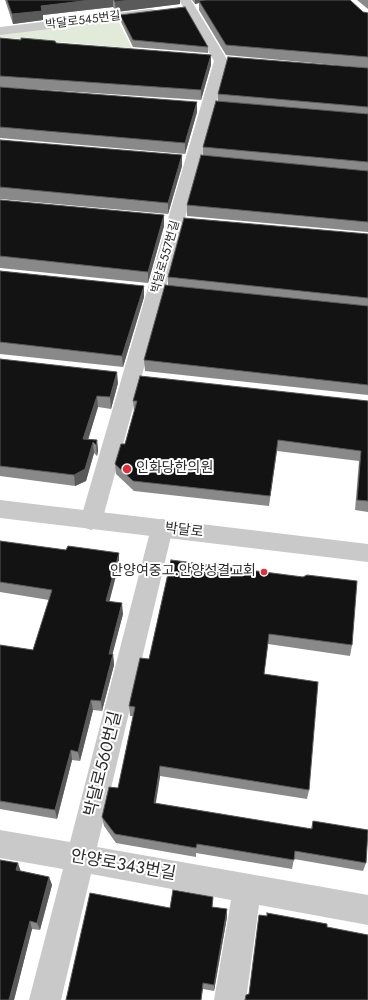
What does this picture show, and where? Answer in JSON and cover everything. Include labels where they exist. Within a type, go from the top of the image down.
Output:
[{"type":"street","name":"박달로545번길","points":[[0,31],[179,7]]},
{"type":"street","name":"박달로557번길","points":[[91,521],[133,376],[148,290],[176,221],[186,160],[200,107],[221,61],[179,7]]},
{"type":"street","points":[[0,41],[16,42]]},
{"type":"street","name":"박달로","points":[[0,509],[368,554]]},
{"type":"street","name":"박달로560번길","points":[[45,1000],[162,528]]},
{"type":"street","name":"안양로343번길","points":[[0,844],[368,910]]},
{"type":"street","points":[[230,1000],[246,888]]},
{"type":"green space","points":[[117,19],[132,48],[0,37],[0,32]]},
{"type":"building","points":[[7,0],[91,0],[41,6],[42,11],[12,14]]},
{"type":"building","points":[[114,0],[131,0],[115,2]]},
{"type":"building","points":[[350,0],[363,12],[368,13],[368,57],[226,45],[199,1]]},
{"type":"building","points":[[185,7],[208,47],[133,40],[120,15]]},
{"type":"building","points":[[0,38],[21,40],[21,38],[55,41],[56,43],[211,55],[201,90],[0,76]]},
{"type":"building","points":[[228,57],[368,68],[368,107],[218,94]]},
{"type":"building","points":[[0,87],[197,102],[185,143],[0,127]]},
{"type":"building","points":[[216,101],[368,114],[368,162],[203,147]]},
{"type":"building","points":[[0,140],[182,155],[168,203],[0,187]]},
{"type":"building","points":[[201,155],[368,171],[368,222],[187,205]]},
{"type":"building","points":[[0,200],[164,215],[148,272],[0,256]]},
{"type":"building","points":[[184,218],[368,234],[368,298],[168,277]]},
{"type":"building","points":[[0,271],[144,286],[122,356],[0,342]]},
{"type":"building","points":[[165,285],[368,306],[368,385],[144,360]]},
{"type":"building","points":[[0,359],[117,372],[110,397],[97,396],[83,439],[97,440],[96,445],[93,442],[85,469],[74,475],[0,466]]},
{"type":"building","points":[[140,376],[368,401],[368,501],[357,500],[361,451],[278,440],[270,496],[133,481],[115,464],[121,444],[125,444],[137,401],[133,401]]},
{"type":"building","points":[[0,541],[66,550],[68,546],[119,553],[106,601],[122,603],[109,654],[113,654],[101,701],[91,700],[78,752],[71,750],[55,810],[0,801],[0,645],[33,650],[52,590],[0,582]]},
{"type":"building","points":[[171,560],[303,577],[307,575],[357,581],[352,645],[269,634],[264,674],[318,682],[309,790],[160,766],[154,803],[312,829],[313,821],[368,830],[366,863],[295,851],[294,860],[197,844],[196,848],[115,834],[102,817],[109,787],[118,788],[135,707],[129,706],[140,658],[149,659]]},
{"type":"building","points":[[0,860],[18,863],[16,870],[49,877],[37,923],[30,921],[9,1000],[0,1000]]},
{"type":"building","points":[[173,890],[213,897],[212,907],[227,909],[214,985],[203,983],[201,1000],[66,1000],[90,893],[170,908]]},
{"type":"building","points":[[267,913],[327,924],[327,927],[368,935],[368,1000],[245,1000],[246,995],[249,994],[259,915],[267,916]]},
{"type":"place","name":"인화당한의원","points":[[127,469]]},
{"type":"place","name":"안양여중고.안양성결교회","points":[[264,572]]}]
